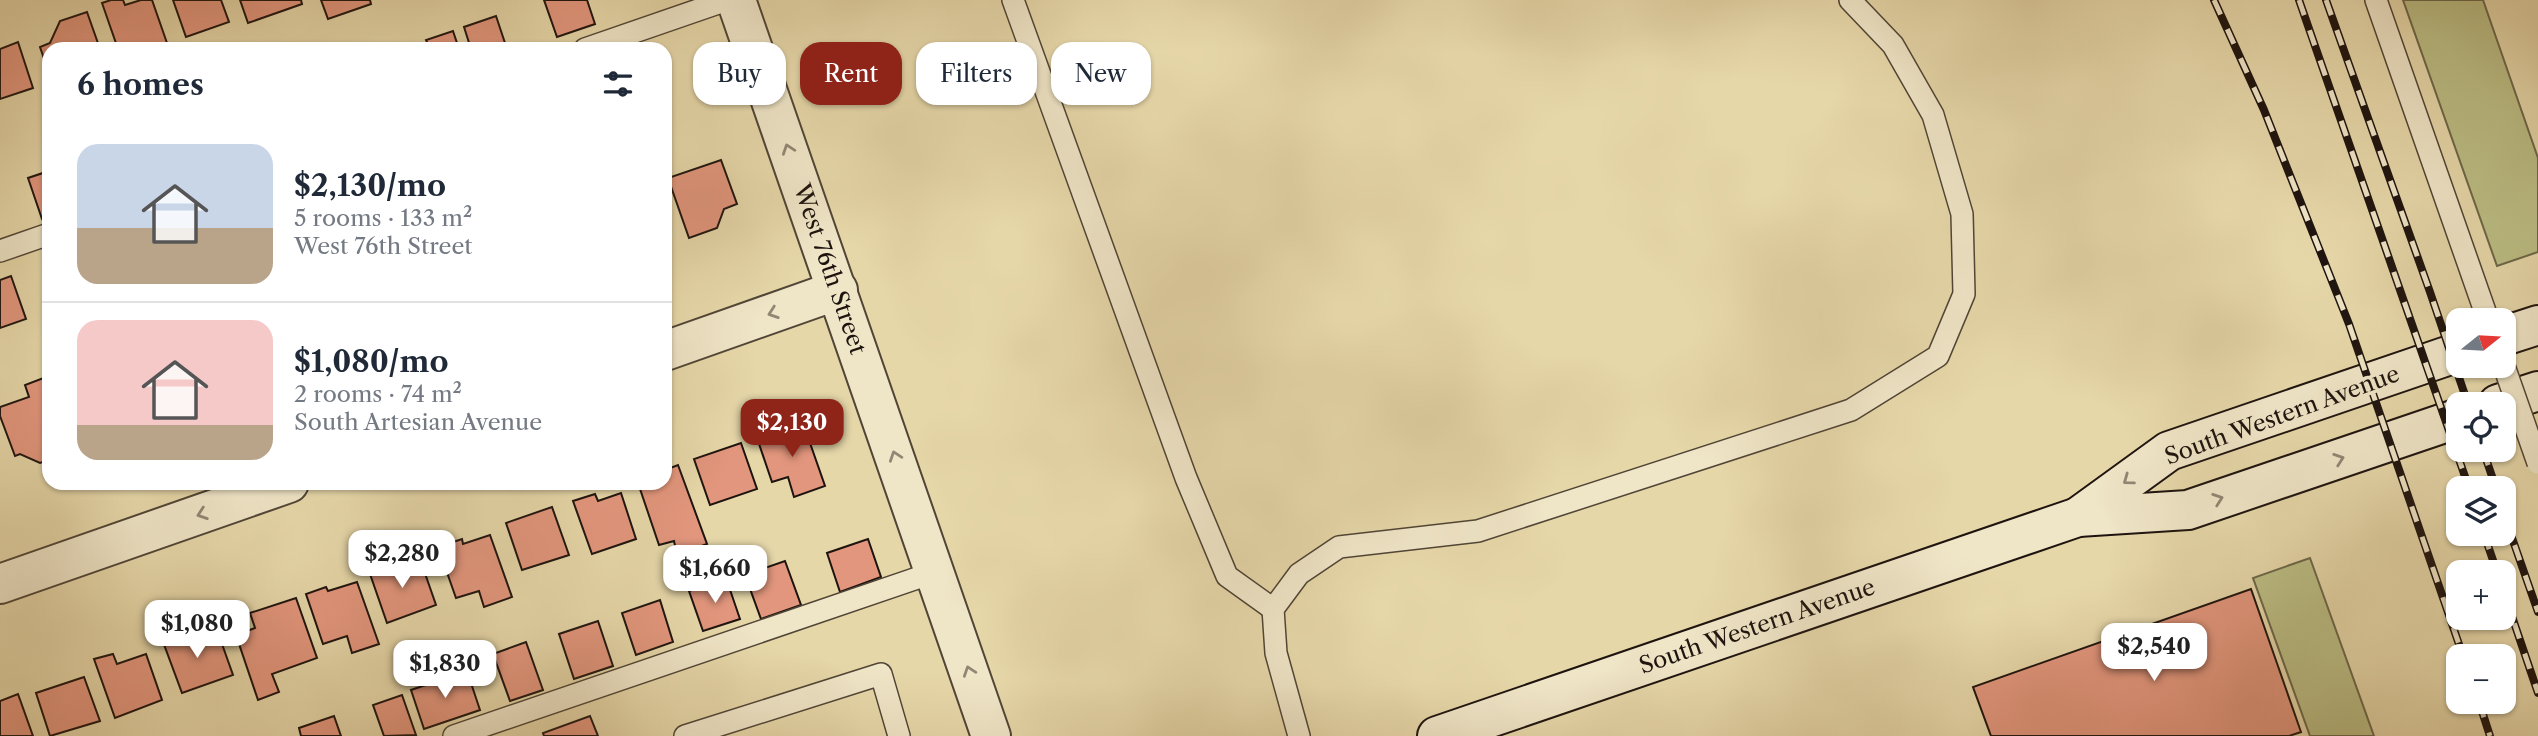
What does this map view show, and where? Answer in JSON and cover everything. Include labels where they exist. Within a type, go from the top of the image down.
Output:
[{"type":"main road","name":"West 76th Street","points":[[736,0],[991,736]]},
{"type":"main road","points":[[672,349],[838,290]]},
{"type":"main road","points":[[2516,332],[2538,325]]},
{"type":"main road","name":"South Western Avenue","points":[[2078,517],[2169,450],[2446,356]]},
{"type":"main road","points":[[2516,398],[2538,391]]},
{"type":"main road","name":"South Western Avenue","points":[[1437,736],[2078,517],[2188,510],[2446,422]]},
{"type":"main road","points":[[0,584],[269,490]]},
{"type":"lane","points":[[605,42],[727,0]]},
{"type":"lane","points":[[1013,0],[1186,478],[1227,576],[1273,608]]},
{"type":"lane","points":[[1299,736],[1276,653],[1273,608],[1299,574],[1339,547],[1478,531],[1851,410],[1938,356],[1964,294],[1962,214],[1933,114],[1893,45],[1850,0]]},
{"type":"lane","points":[[2376,0],[2484,308]]},
{"type":"lane","points":[[0,251],[42,236]]},
{"type":"lane","points":[[2508,378],[2538,464]]},
{"type":"lane","points":[[454,736],[935,572]]},
{"type":"lane","points":[[685,736],[881,674],[899,736]]},
{"type":"green space","points":[[2403,0],[2483,0],[2538,158],[2538,252],[2497,266]]},
{"type":"green space","points":[[2310,558],[2374,736],[2310,736],[2253,578]]},
{"type":"building","points":[[123,0],[125,5],[152,0],[167,42],[116,42],[102,3]]},
{"type":"building","points":[[173,0],[221,0],[229,22],[186,37]]},
{"type":"building","points":[[240,0],[301,0],[302,4],[248,23]]},
{"type":"building","points":[[321,0],[370,0],[371,4],[328,19]]},
{"type":"building","points":[[544,0],[587,0],[595,24],[557,37]]},
{"type":"building","points":[[87,12],[98,42],[50,42],[60,21]]},
{"type":"building","points":[[496,16],[505,42],[469,42],[464,27]]},
{"type":"building","points":[[453,31],[457,42],[427,42],[426,40]]},
{"type":"building","points":[[18,42],[33,88],[0,99],[0,49]]},
{"type":"building","points":[[721,160],[737,204],[724,209],[717,228],[689,238],[672,189],[672,177]]},
{"type":"building","points":[[42,173],[42,219],[28,178]]},
{"type":"building","points":[[11,276],[26,319],[0,328],[0,280]]},
{"type":"building","points":[[42,379],[40,463],[20,454],[15,456],[0,416],[0,407],[29,397],[25,385]]},
{"type":"building","points":[[803,423],[825,486],[794,497],[788,477],[772,482],[757,438]]},
{"type":"building","points":[[741,443],[757,489],[710,505],[694,459]]},
{"type":"building","points":[[678,465],[707,544],[677,555],[674,541],[659,545],[640,490],[672,490],[672,467]]},
{"type":"building","points":[[621,493],[636,539],[592,554],[573,501],[595,494],[598,501]]},
{"type":"building","points":[[552,507],[569,555],[522,570],[506,523]]},
{"type":"building","points":[[490,535],[512,597],[484,607],[479,591],[456,598],[438,547],[462,539],[463,544]]},
{"type":"building","points":[[868,539],[881,577],[840,592],[827,553]]},
{"type":"building","points":[[420,559],[436,605],[387,623],[369,571],[388,564],[390,570]]},
{"type":"building","points":[[785,561],[801,605],[761,619],[745,575]]},
{"type":"building","points":[[726,578],[740,619],[703,631],[689,591]]},
{"type":"building","points":[[357,582],[379,644],[352,653],[347,636],[323,644],[306,594],[326,587],[328,591]]},
{"type":"building","points":[[2251,589],[2301,732],[2289,736],[1991,736],[1973,687]]},
{"type":"building","points":[[296,598],[317,658],[272,674],[279,692],[258,700],[236,635],[255,628],[250,613]]},
{"type":"building","points":[[660,600],[673,642],[636,655],[622,613]]},
{"type":"building","points":[[598,621],[613,666],[574,679],[559,634]]},
{"type":"building","points":[[217,630],[233,675],[182,693],[162,639],[185,631],[188,640]]},
{"type":"building","points":[[526,642],[543,690],[510,701],[493,654]]},
{"type":"building","points":[[113,654],[117,664],[146,654],[162,700],[115,718],[94,659]]},
{"type":"building","points":[[467,671],[480,710],[424,729],[411,690]]},
{"type":"building","points":[[84,677],[100,721],[50,736],[36,693]]},
{"type":"building","points":[[18,694],[33,736],[0,736],[0,701]]},
{"type":"building","points":[[402,695],[416,735],[384,736],[373,705]]},
{"type":"building","points":[[334,716],[341,736],[301,736],[299,728]]},
{"type":"building","points":[[590,716],[598,736],[544,736],[543,733]]},
{"type":"railway","points":[[2214,0],[2264,110],[2349,324],[2459,644]]},
{"type":"railway","points":[[2299,0],[2465,476]]},
{"type":"railway","points":[[2326,0],[2464,392]]},
{"type":"railway","points":[[2487,462],[2492,476]]},
{"type":"railway","points":[[2488,546],[2493,560]]},
{"type":"railway","points":[[2515,546],[2538,612]]},
{"type":"railway","points":[[2516,628],[2538,693]]},
{"type":"railway","points":[[2483,714],[2490,736]]}]
